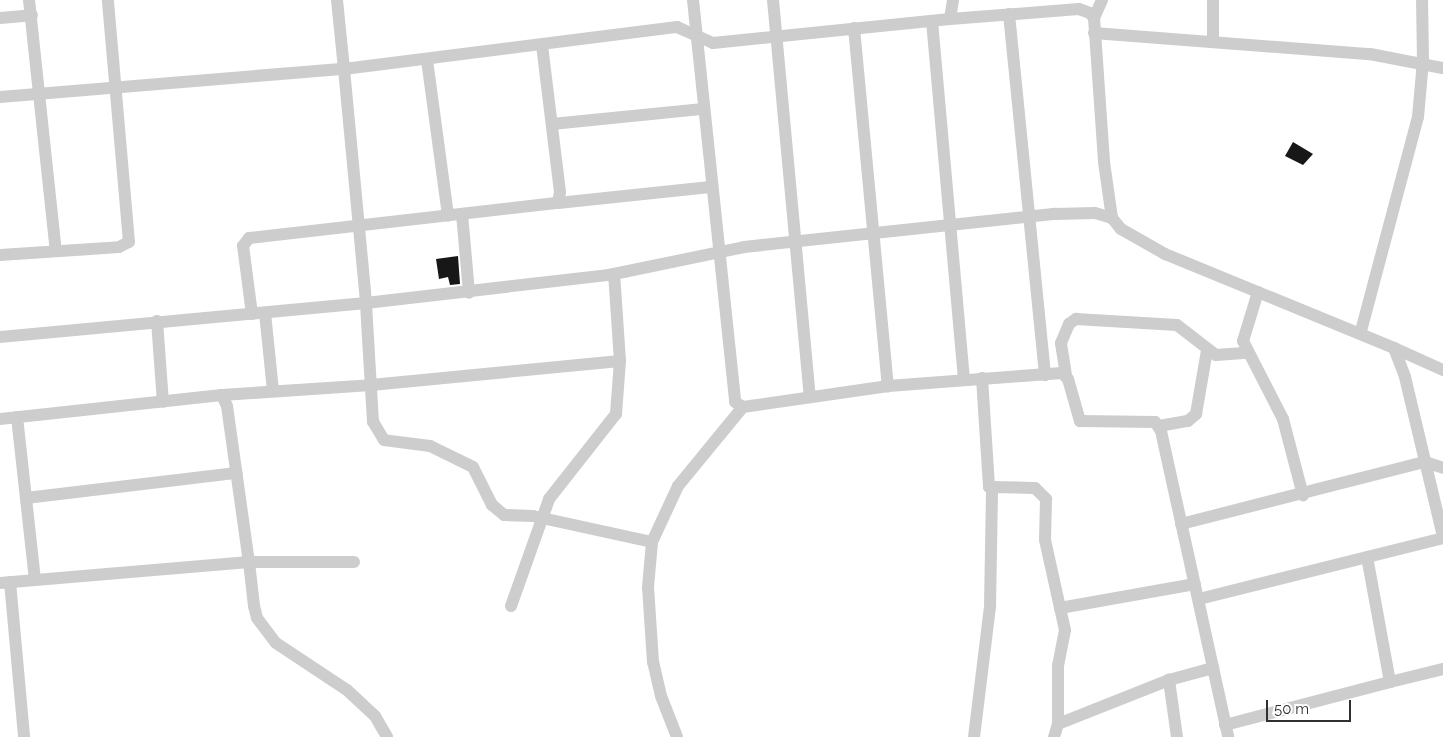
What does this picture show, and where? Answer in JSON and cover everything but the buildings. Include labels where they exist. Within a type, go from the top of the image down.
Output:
[{"type":"street","points":[[30,0],[56,250]]},
{"type":"street","points":[[0,254],[119,247],[130,242],[118,87],[108,0]]},
{"type":"street","points":[[337,0],[361,227],[375,429],[384,440],[439,449],[477,471],[498,512],[542,519],[652,542]]},
{"type":"street","points":[[693,0],[716,254],[734,402],[743,407],[888,386],[1044,374],[1066,375]]},
{"type":"street","points":[[773,0],[797,241],[810,397]]},
{"type":"street","points":[[950,19],[953,0]]},
{"type":"street","points":[[1102,0],[1094,18],[1094,33],[1112,218],[1121,229],[1165,254],[1360,331],[1443,370]]},
{"type":"street","points":[[1213,0],[1213,41]]},
{"type":"street","points":[[1360,331],[1418,118],[1423,61],[1422,0]]},
{"type":"street","points":[[0,97],[41,92],[344,69],[428,60],[677,27],[713,43],[776,35],[1079,9],[1094,18]]},
{"type":"street","points":[[1009,14],[1044,374]]},
{"type":"street","points":[[0,18],[32,15]]},
{"type":"street","points":[[932,21],[948,226],[964,379]]},
{"type":"street","points":[[854,28],[872,234],[888,386]]},
{"type":"street","points":[[1094,33],[1213,41],[1423,61],[1443,68]]},
{"type":"street","points":[[542,45],[560,192],[558,203]]},
{"type":"street","points":[[428,60],[448,216]]},
{"type":"street","points":[[552,124],[703,109]]},
{"type":"street","points":[[252,314],[244,241],[462,214],[710,187]]},
{"type":"street","points":[[0,337],[469,293],[614,274],[716,254],[797,241],[1078,213],[1112,218]]},
{"type":"street","points":[[462,214],[469,293]]},
{"type":"street","points":[[511,606],[549,499],[616,414],[620,361],[614,274]]},
{"type":"street","points":[[1258,292],[1243,334],[1247,353],[1280,412],[1303,495]]},
{"type":"street","points":[[265,312],[273,390]]},
{"type":"street","points":[[1207,350],[1196,414],[1188,420],[1159,426],[1152,422],[1080,422],[1066,375],[1061,343],[1066,329],[1076,319],[1177,324],[1207,350],[1228,356],[1247,353]]},
{"type":"street","points":[[157,321],[163,402]]},
{"type":"street","points":[[1199,598],[1443,538],[1425,462],[1394,348]]},
{"type":"street","points":[[0,419],[273,390],[371,385],[620,361]]},
{"type":"street","points":[[974,737],[990,607],[992,490],[988,480],[982,378]]},
{"type":"street","points":[[222,395],[228,406],[254,606],[264,629],[276,643],[347,690],[378,720],[387,737]]},
{"type":"street","points":[[677,737],[661,696],[653,662],[648,587],[652,542],[678,486],[743,407]]},
{"type":"street","points":[[17,417],[34,579]]},
{"type":"street","points":[[1159,426],[1199,598],[1226,731],[1390,682],[1443,669]]},
{"type":"street","points":[[1181,524],[1303,495],[1425,462],[1443,468]]},
{"type":"street","points":[[26,498],[237,473]]},
{"type":"street","points":[[992,490],[1035,488],[1043,492],[1045,540],[1065,630],[1057,682],[1058,724],[1054,737]]},
{"type":"street","points":[[1367,557],[1390,682]]},
{"type":"street","points":[[24,737],[5,583],[249,562],[354,562]]},
{"type":"street","points":[[1060,608],[1195,584]]},
{"type":"street","points":[[1058,724],[1169,680],[1213,668]]},
{"type":"street","points":[[1169,680],[1177,737]]}]
